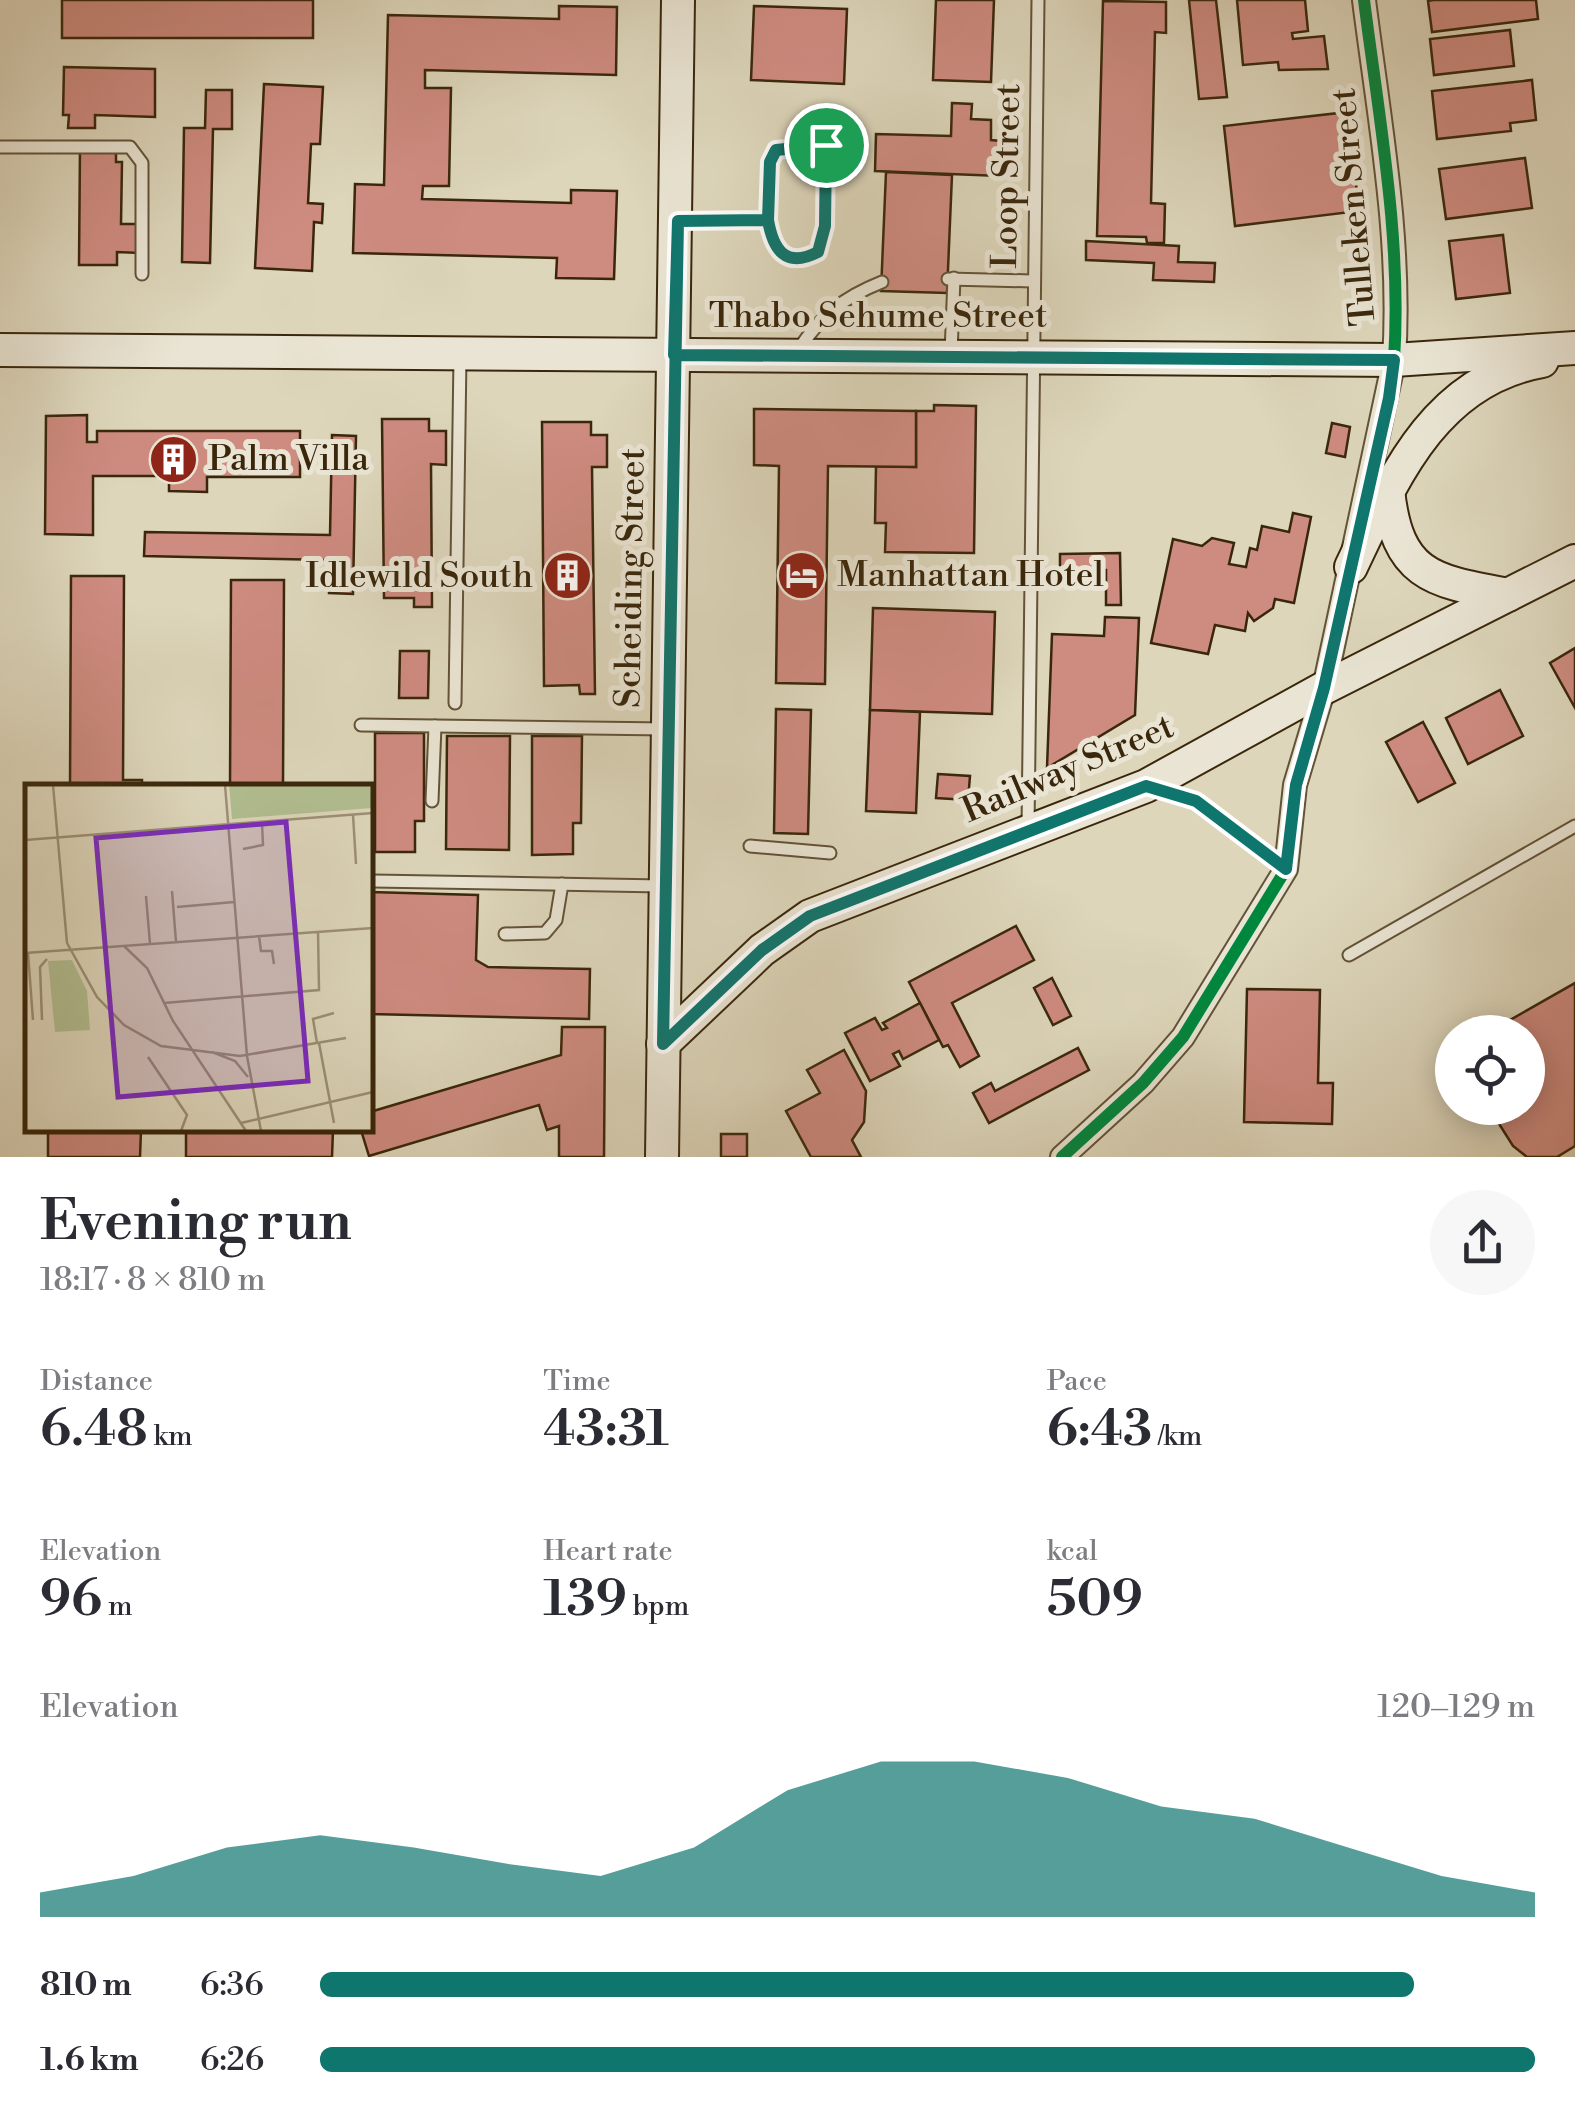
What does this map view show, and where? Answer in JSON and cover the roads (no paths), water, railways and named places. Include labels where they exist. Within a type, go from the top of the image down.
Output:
[{"type":"main road","name":"Scheiding Street","points":[[662,1157],[678,221],[678,0]]},
{"type":"main road","name":"Thabo Sehume Street","points":[[0,350],[1394,360],[1575,348]]},
{"type":"main road","points":[[1351,568],[1420,434],[1462,395],[1524,364],[1575,356]]},
{"type":"main road","points":[[1388,490],[1400,545],[1414,565],[1430,578],[1448,584],[1508,595]]},
{"type":"main road","name":"Railway Street","points":[[663,1044],[762,950],[810,916],[1146,786],[1324,688],[1575,561]]},
{"type":"street","name":"Tulleken Street","points":[[1062,1157],[1143,1083],[1184,1037],[1286,869],[1296,785],[1324,688],[1394,360],[1398,306],[1394,240],[1364,0]]},
{"type":"lane","name":"Loop Street","points":[[1028,832],[1038,0]]},
{"type":"lane","points":[[826,145],[825,226],[818,252],[790,257],[772,246],[768,220],[770,162],[776,150],[826,145],[855,144]]},
{"type":"lane","points":[[0,146],[130,147],[142,163],[142,274]]},
{"type":"lane","points":[[678,221],[768,220]]},
{"type":"lane","points":[[951,356],[951,278],[1032,281]]},
{"type":"lane","points":[[794,356],[822,316],[854,293],[882,282]]},
{"type":"lane","points":[[455,703],[460,353]]},
{"type":"lane","points":[[361,725],[668,729]]},
{"type":"lane","points":[[432,801],[435,726]]},
{"type":"lane","points":[[1146,786],[1196,801],[1286,869]]},
{"type":"lane","points":[[1350,955],[1575,826]]},
{"type":"lane","points":[[750,846],[830,853]]},
{"type":"lane","points":[[372,881],[666,886]]},
{"type":"lane","points":[[505,934],[545,933],[558,915],[562,884]]},
{"type":"place","name":"Palm Villa","points":[[173,459]]},
{"type":"place","name":"Manhattan Hotel","points":[[802,575]]},
{"type":"place","name":"Idlewild South","points":[[568,576]]}]
